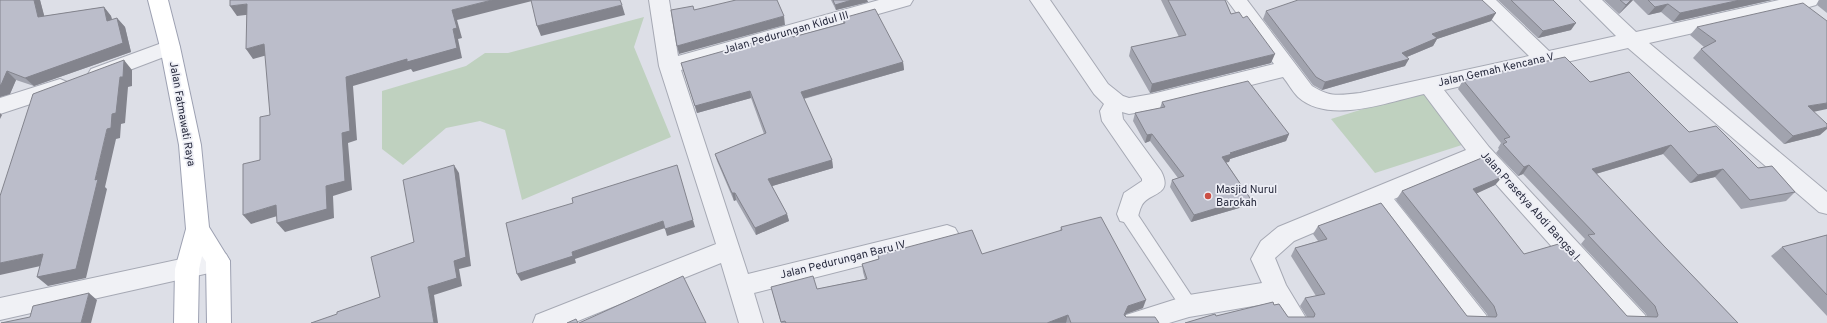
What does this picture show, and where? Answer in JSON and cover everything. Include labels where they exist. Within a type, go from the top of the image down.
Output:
[{"type":"main road","name":"Jalan Fatmawati Raya","points":[[158,0],[170,47],[190,145],[198,229],[186,269],[186,323]]},
{"type":"main road","name":"Jalan Fatmawati Raya","points":[[198,229],[218,261]]},
{"type":"main road","points":[[218,261],[219,323]]},
{"type":"street","points":[[659,0],[669,66],[714,210],[729,250],[751,323]]},
{"type":"street","name":"Jalan Pedurungan Kidul III","points":[[669,66],[903,0]]},
{"type":"street","points":[[1040,0],[1101,89],[1116,102],[1129,106],[1152,102],[1288,68]]},
{"type":"street","name":"Jalan Gemah Kencana V","points":[[1237,0],[1305,92],[1315,99],[1328,104],[1360,101],[1632,40],[1754,5],[1808,6]]},
{"type":"street","points":[[1484,0],[1545,59]]},
{"type":"street","points":[[1590,0],[1632,40],[1827,205]]},
{"type":"street","points":[[0,106],[79,80],[170,47]]},
{"type":"street","name":"Jalan Prasetya Abdi Bangsa I","points":[[1429,86],[1481,152],[1636,323]]},
{"type":"street","points":[[1116,102],[1111,111],[1113,121],[1153,177],[1153,185],[1132,199],[1128,214]]},
{"type":"street","points":[[1297,323],[1277,291],[1263,259],[1266,250],[1286,234],[1481,152]]},
{"type":"street","points":[[1378,195],[1478,323]]},
{"type":"street","name":"Jalan Pedurungan Baru IV","points":[[740,286],[947,235]]},
{"type":"street","points":[[545,323],[729,250]]},
{"type":"street","points":[[0,309],[218,261]]},
{"type":"street","points":[[1135,323],[1190,306],[1277,291]]},
{"type":"lane","points":[[1128,214],[1190,306]]},
{"type":"green space","points":[[644,17],[634,47],[671,137],[522,200],[505,130],[480,121],[446,128],[403,165],[382,149],[382,91],[466,66],[485,53],[508,53]]},
{"type":"green space","points":[[1421,91],[1468,143],[1375,173],[1331,119]]},
{"type":"building","points":[[0,0],[34,0],[38,17],[104,7],[107,21],[117,18],[123,43],[25,78],[7,71],[0,85]]},
{"type":"building","points":[[230,0],[492,0],[452,10],[457,28],[453,29],[457,48],[407,62],[407,59],[346,77],[350,131],[342,133],[345,181],[326,186],[327,209],[277,223],[276,205],[243,215],[243,164],[260,160],[260,117],[270,115],[264,44],[246,49],[247,4],[230,6]]},
{"type":"building","points":[[531,0],[620,0],[622,5],[537,26]]},
{"type":"building","points":[[736,0],[777,0],[784,16],[677,46],[671,10],[693,6],[694,10]]},
{"type":"building","points":[[833,0],[852,0],[835,5]]},
{"type":"building","points":[[1168,0],[1225,0],[1231,14],[1239,12],[1243,18],[1247,16],[1275,54],[1152,84],[1131,47],[1186,35]]},
{"type":"building","points":[[1298,0],[1482,0],[1496,13],[1432,34],[1437,38],[1402,53],[1409,59],[1325,82],[1316,77],[1266,11]]},
{"type":"building","points":[[1511,0],[1553,0],[1576,23],[1543,31]]},
{"type":"building","points":[[1620,0],[1631,0],[1626,5]]},
{"type":"building","points":[[1648,0],[1740,0],[1680,13],[1668,4],[1655,7]]},
{"type":"building","points":[[1803,3],[1827,21],[1827,103],[1808,106],[1827,124],[1827,127],[1793,136],[1701,49],[1716,41],[1697,27]]},
{"type":"building","points":[[875,9],[903,62],[801,92],[832,160],[768,179],[787,214],[755,228],[735,193],[732,193],[715,154],[766,133],[750,91],[695,106],[681,63],[791,32],[793,37],[845,23],[843,18]]},
{"type":"building","points":[[1565,57],[1590,82],[1629,72],[1689,132],[1716,126],[1758,168],[1772,166],[1795,192],[1750,200],[1723,169],[1698,175],[1671,145],[1592,169],[1738,323],[1185,323],[1215,314],[1216,316],[1273,302],[1274,305],[1279,304],[1288,317],[1314,317],[1315,314],[1305,298],[1325,294],[1295,248],[1327,239],[1318,226],[1381,203],[1467,316],[1496,317],[1497,315],[1494,306],[1402,191],[1484,157],[1502,177],[1473,189],[1524,254],[1562,243],[1627,316],[1657,317],[1658,315],[1655,306],[1588,235],[1595,234],[1529,165],[1524,167],[1503,144],[1507,142],[1504,139],[1510,137],[1463,80]]},
{"type":"building","points":[[124,60],[123,77],[120,77],[116,113],[112,114],[111,128],[107,129],[95,180],[98,179],[76,269],[37,277],[43,254],[0,263],[0,196],[33,94]]},
{"type":"building","points":[[1248,81],[1289,134],[1222,157],[1250,198],[1194,215],[1172,180],[1184,176],[1152,134],[1147,135],[1135,113],[1165,107],[1162,102]]},
{"type":"building","points":[[454,165],[466,257],[454,261],[457,278],[428,287],[434,323],[311,323],[380,297],[371,257],[414,242],[403,180]]},
{"type":"building","points":[[677,165],[693,220],[665,229],[663,221],[572,252],[573,256],[517,274],[506,223],[573,203],[572,198]]},
{"type":"building","points":[[1101,217],[1146,300],[1128,306],[1124,315],[1126,317],[1155,317],[1159,323],[1071,323],[1068,315],[1047,323],[786,323],[785,321],[781,322],[771,287],[813,276],[817,289],[867,279],[862,264],[879,259],[878,255],[972,230],[982,254],[1062,230],[1061,227]]},
{"type":"building","points":[[1827,235],[1827,295],[1782,247]]},
{"type":"building","points":[[683,276],[706,323],[579,323]]},
{"type":"building","points":[[89,293],[81,323],[1,323],[30,317],[33,306]]},
{"type":"building","points":[[576,319],[578,323],[567,323]]},
{"type":"place","name":"Masjid Nurul Barokah","points":[[1208,196]]}]
